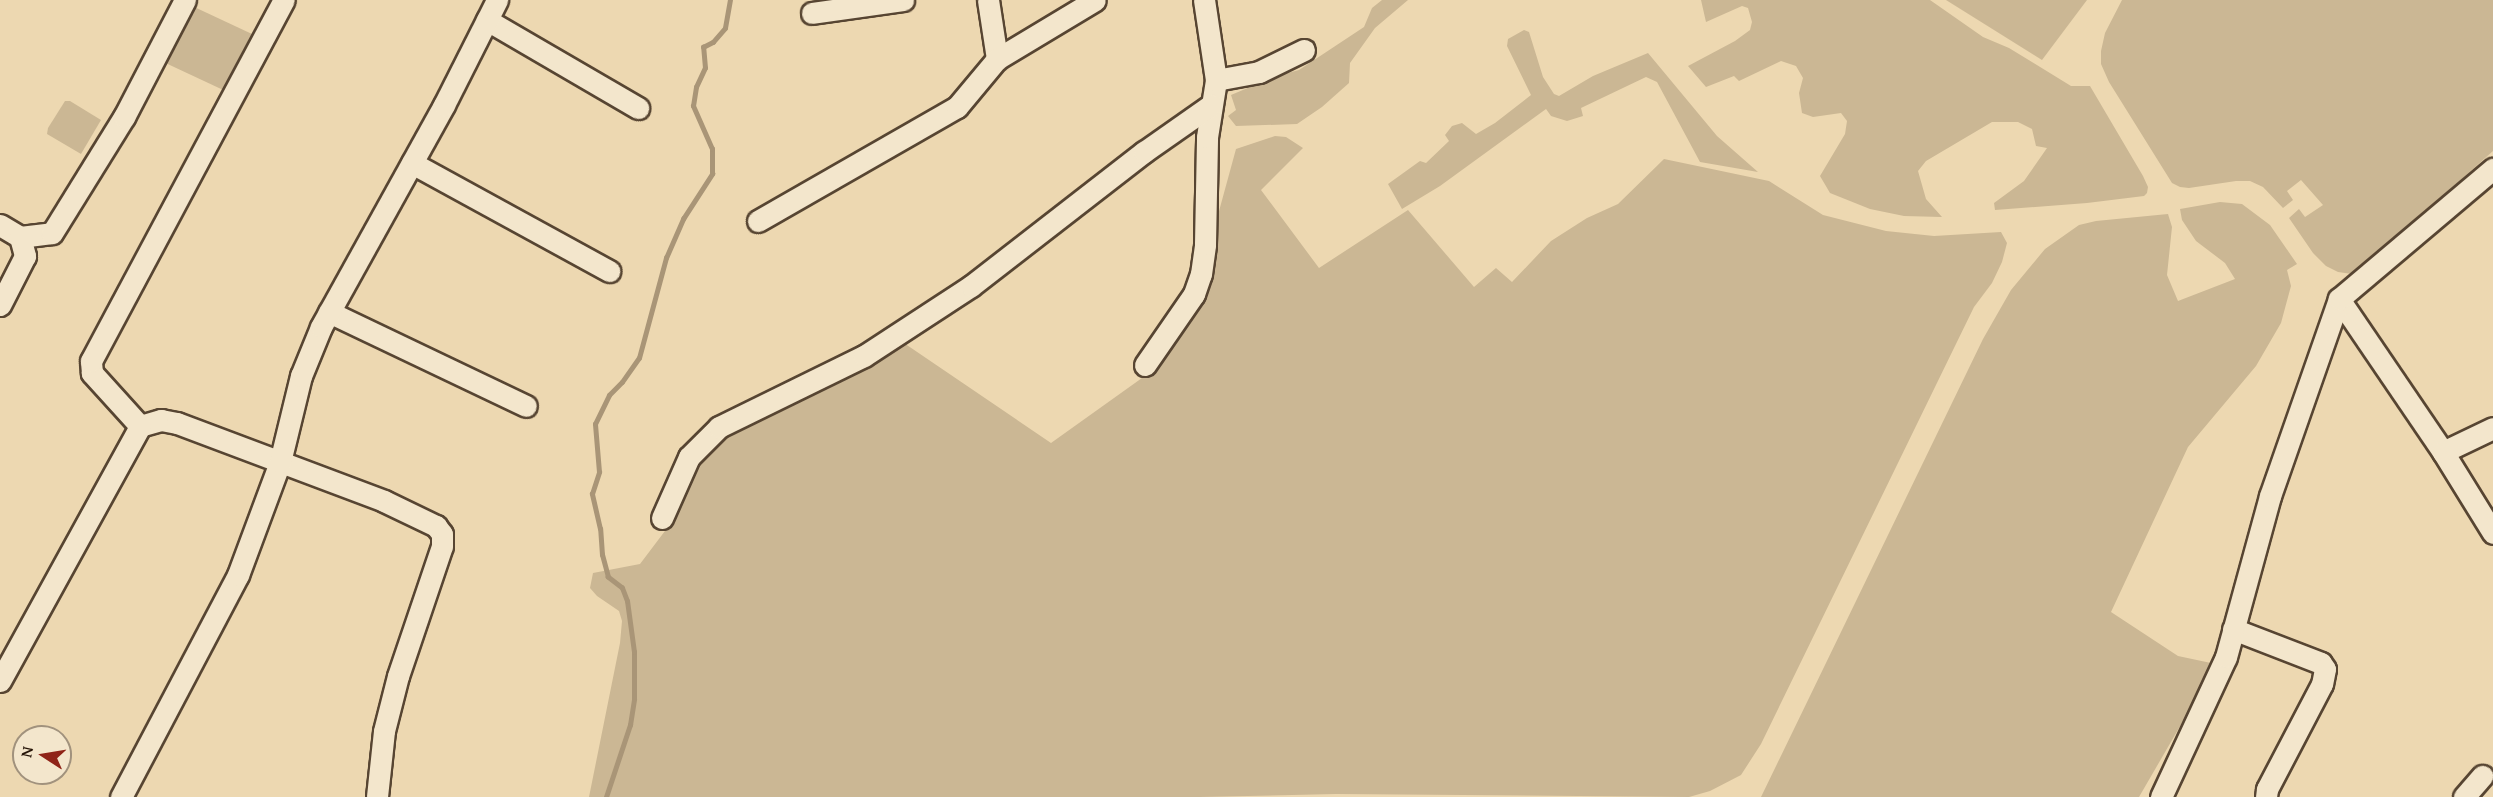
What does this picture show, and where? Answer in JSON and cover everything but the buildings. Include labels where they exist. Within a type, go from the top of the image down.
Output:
[{"type":"street","points":[[0,225],[20,237],[52,232],[124,117],[184,0]]},
{"type":"street","points":[[140,426],[93,373],[91,361],[284,0]]},
{"type":"street","points":[[122,797],[238,575],[280,462],[301,376],[329,312],[412,163],[497,0]]},
{"type":"street","points":[[812,13],[903,0]]},
{"type":"street","points":[[988,0],[997,59]]},
{"type":"street","points":[[758,221],[957,107],[997,59],[1095,0]]},
{"type":"street","points":[[1145,365],[1194,294],[1201,274],[1205,244],[1207,137],[1216,80],[1204,0]]},
{"type":"street","points":[[487,20],[638,108]]},
{"type":"street","points":[[1216,80],[1260,72],[1304,50]]},
{"type":"street","points":[[662,518],[689,457],[718,427],[864,356],[962,292],[1144,152],[1211,105]]},
{"type":"street","points":[[412,163],[609,271]]},
{"type":"street","points":[[2161,797],[2181,751],[2210,695],[2233,628],[2270,496],[2339,299],[2493,169]]},
{"type":"street","points":[[0,305],[25,256],[20,237]]},
{"type":"street","points":[[2339,299],[2443,452],[2493,533]]},
{"type":"street","points":[[329,312],[526,406]]},
{"type":"street","points":[[0,681],[140,426],[161,420],[177,423],[384,501],[436,526],[442,534],[442,546],[398,676],[384,731],[377,797]]},
{"type":"street","points":[[2443,452],[2493,428]]},
{"type":"street","points":[[2233,628],[2321,663],[2325,669],[2322,684],[2267,789],[2266,797]]},
{"type":"street","points":[[2464,797],[2482,776]]},
{"type":"shaded area","points":[[1382,0],[1408,0],[1375,28],[1350,63],[1349,83],[1322,107],[1297,124],[1236,126],[1228,116],[1236,110],[1231,95],[1276,76],[1299,70],[1364,27],[1372,8]]},
{"type":"shaded area","points":[[1701,0],[1930,0],[1983,37],[2009,48],[2071,86],[2090,86],[2143,176],[2148,187],[2147,193],[2144,196],[2087,203],[1995,210],[1994,203],[2024,181],[2047,148],[2036,146],[2032,129],[2018,122],[1992,122],[1926,161],[1918,171],[1926,199],[1942,217],[1904,216],[1870,209],[1830,193],[1820,176],[1845,134],[1847,121],[1841,113],[1813,117],[1802,113],[1799,93],[1803,78],[1796,66],[1781,61],[1739,81],[1734,76],[1706,87],[1688,66],[1735,41],[1750,30],[1752,22],[1748,8],[1742,6],[1706,22]]},
{"type":"shaded area","points":[[1946,0],[2087,0],[2042,60]]},
{"type":"shaded area","points":[[2122,0],[2493,0],[2493,151],[2365,265],[2352,274],[2338,272],[2326,266],[2313,253],[2289,218],[2299,209],[2305,217],[2323,205],[2301,180],[2287,191],[2293,200],[2283,208],[2263,187],[2250,181],[2189,188],[2172,183],[2109,82],[2101,64],[2105,33]]},
{"type":"shaded area","points":[[190,5],[253,34],[226,91],[163,62]]},
{"type":"shaded area","points":[[1524,30],[1529,32],[1543,77],[1554,94],[1559,96],[1593,76],[1648,53],[1717,136],[1758,172],[1700,162],[1657,82],[1646,77],[1581,108],[1583,116],[1567,121],[1551,116],[1546,109],[1440,186],[1402,209],[1388,184],[1420,161],[1426,163],[1449,141],[1445,135],[1452,126],[1462,123],[1476,134],[1495,123],[1531,95],[1507,46],[1508,39]]},
{"type":"shaded area","points":[[65,101],[70,101],[101,120],[81,154],[47,134],[48,128]]},
{"type":"shaded area","points":[[1275,136],[1286,137],[1303,148],[1261,190],[1319,268],[1408,210],[1474,287],[1496,268],[1512,282],[1551,241],[1587,218],[1618,204],[1664,159],[1769,181],[1823,215],[1886,231],[1934,236],[2001,232],[2007,243],[2002,262],[1992,283],[1974,307],[1761,744],[1741,775],[1710,791],[1689,797],[1336,794],[1199,797],[589,797],[620,643],[622,621],[619,611],[597,596],[590,588],[593,573],[640,564],[671,523],[705,446],[898,339],[1051,443],[1156,368],[1192,310],[1236,149]]},
{"type":"shaded area","points":[[2220,202],[2242,204],[2270,225],[2297,264],[2287,270],[2291,286],[2281,323],[2256,366],[2188,447],[2111,612],[2178,656],[2211,663],[2197,697],[2139,797],[1761,797],[1983,339],[2011,290],[2045,249],[2079,225],[2096,221],[2168,214],[2172,227],[2167,275],[2178,301],[2235,279],[2225,263],[2196,241],[2182,220],[2180,209]]},
{"type":"waterway","points":[[606,797],[630,725],[634,699],[634,652],[627,601],[622,588],[608,577],[602,555],[600,529],[592,494],[599,472],[595,424],[609,395],[622,382],[639,358],[666,258],[683,219],[712,174],[712,149],[693,106],[696,87],[705,68],[703,47],[713,42],[725,28],[730,0]]}]
